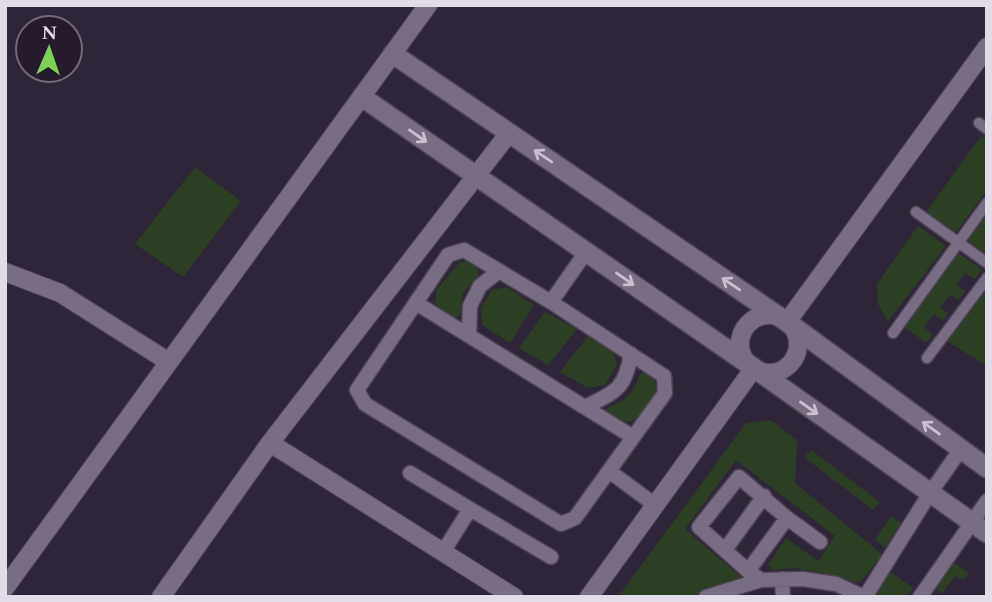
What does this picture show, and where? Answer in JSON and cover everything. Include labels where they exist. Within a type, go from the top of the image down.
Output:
[{"type":"main road","points":[[393,54],[788,322],[987,468]]},
{"type":"main road","points":[[362,97],[754,368],[979,528]]},
{"type":"street","points":[[5,588],[428,5]]},
{"type":"street","points":[[788,322],[987,47]]},
{"type":"street","points":[[161,597],[270,443],[509,133]]},
{"type":"street","points":[[893,333],[987,202]]},
{"type":"street","points":[[916,212],[987,263]]},
{"type":"street","points":[[464,250],[551,302],[664,376],[665,393],[575,518],[561,524],[365,404],[357,390],[448,255],[464,250]]},
{"type":"street","points":[[551,302],[586,252]]},
{"type":"street","points":[[469,335],[470,306],[480,286],[499,271]]},
{"type":"street","points":[[5,272],[60,293],[169,362]]},
{"type":"street","points":[[927,358],[987,278]]},
{"type":"street","points":[[416,303],[633,438]]},
{"type":"street","points":[[770,316],[788,322],[794,329],[798,348],[790,365],[772,373],[763,372],[747,362],[740,345],[746,328],[752,321],[770,316]]},
{"type":"street","points":[[585,408],[615,392],[627,374],[631,354]]},
{"type":"street","points":[[589,597],[754,368]]},
{"type":"street","points":[[270,443],[514,597]]},
{"type":"street","points":[[706,597],[761,580],[803,579],[836,584],[864,597],[961,449]]},
{"type":"street","points":[[608,471],[655,505]]},
{"type":"street","points":[[410,472],[551,557]]},
{"type":"street","points":[[761,580],[699,527],[739,477],[820,542]]},
{"type":"street","points":[[725,550],[764,496]]},
{"type":"street","points":[[920,597],[979,528],[987,501]]},
{"type":"street","points":[[443,552],[470,509]]},
{"type":"street","points":[[748,571],[787,518]]},
{"type":"street","points":[[782,579],[783,597]]},
{"type":"green space","points":[[981,136],[987,140],[987,190],[956,232],[926,212]]},
{"type":"green space","points":[[195,167],[241,201],[183,277],[135,244]]},
{"type":"green space","points":[[987,208],[987,255],[964,238]]},
{"type":"green space","points":[[918,226],[946,246],[888,321],[878,304],[877,284]]},
{"type":"green space","points":[[955,251],[982,269],[975,279],[965,273],[956,285],[966,291],[958,300],[950,295],[940,307],[948,313],[943,321],[934,314],[924,327],[933,335],[926,343],[901,324]]},
{"type":"green space","points":[[471,261],[477,267],[479,275],[463,293],[460,316],[452,318],[435,304],[437,289],[460,262]]},
{"type":"green space","points":[[987,283],[987,366],[945,340]]},
{"type":"green space","points":[[507,287],[534,305],[510,343],[482,325],[481,308],[492,290]]},
{"type":"green space","points":[[545,312],[577,329],[548,365],[519,348]]},
{"type":"green space","points":[[588,336],[613,352],[617,364],[605,385],[588,388],[560,372]]},
{"type":"green space","points":[[648,372],[656,383],[656,394],[636,420],[625,422],[605,410],[627,397],[640,374]]},
{"type":"green space","points":[[771,420],[797,440],[795,483],[883,555],[859,583],[796,568],[772,570],[768,565],[786,538],[818,561],[835,536],[736,460],[685,529],[741,577],[694,597],[618,597],[746,423]]},
{"type":"green space","points":[[811,450],[880,502],[873,510],[804,457]]},
{"type":"green space","points":[[891,516],[901,523],[885,548],[875,540]]},
{"type":"green space","points":[[953,562],[969,573],[963,580],[955,576],[942,594],[933,585]]},
{"type":"green space","points":[[888,570],[913,588],[907,597],[877,597],[873,593]]}]
